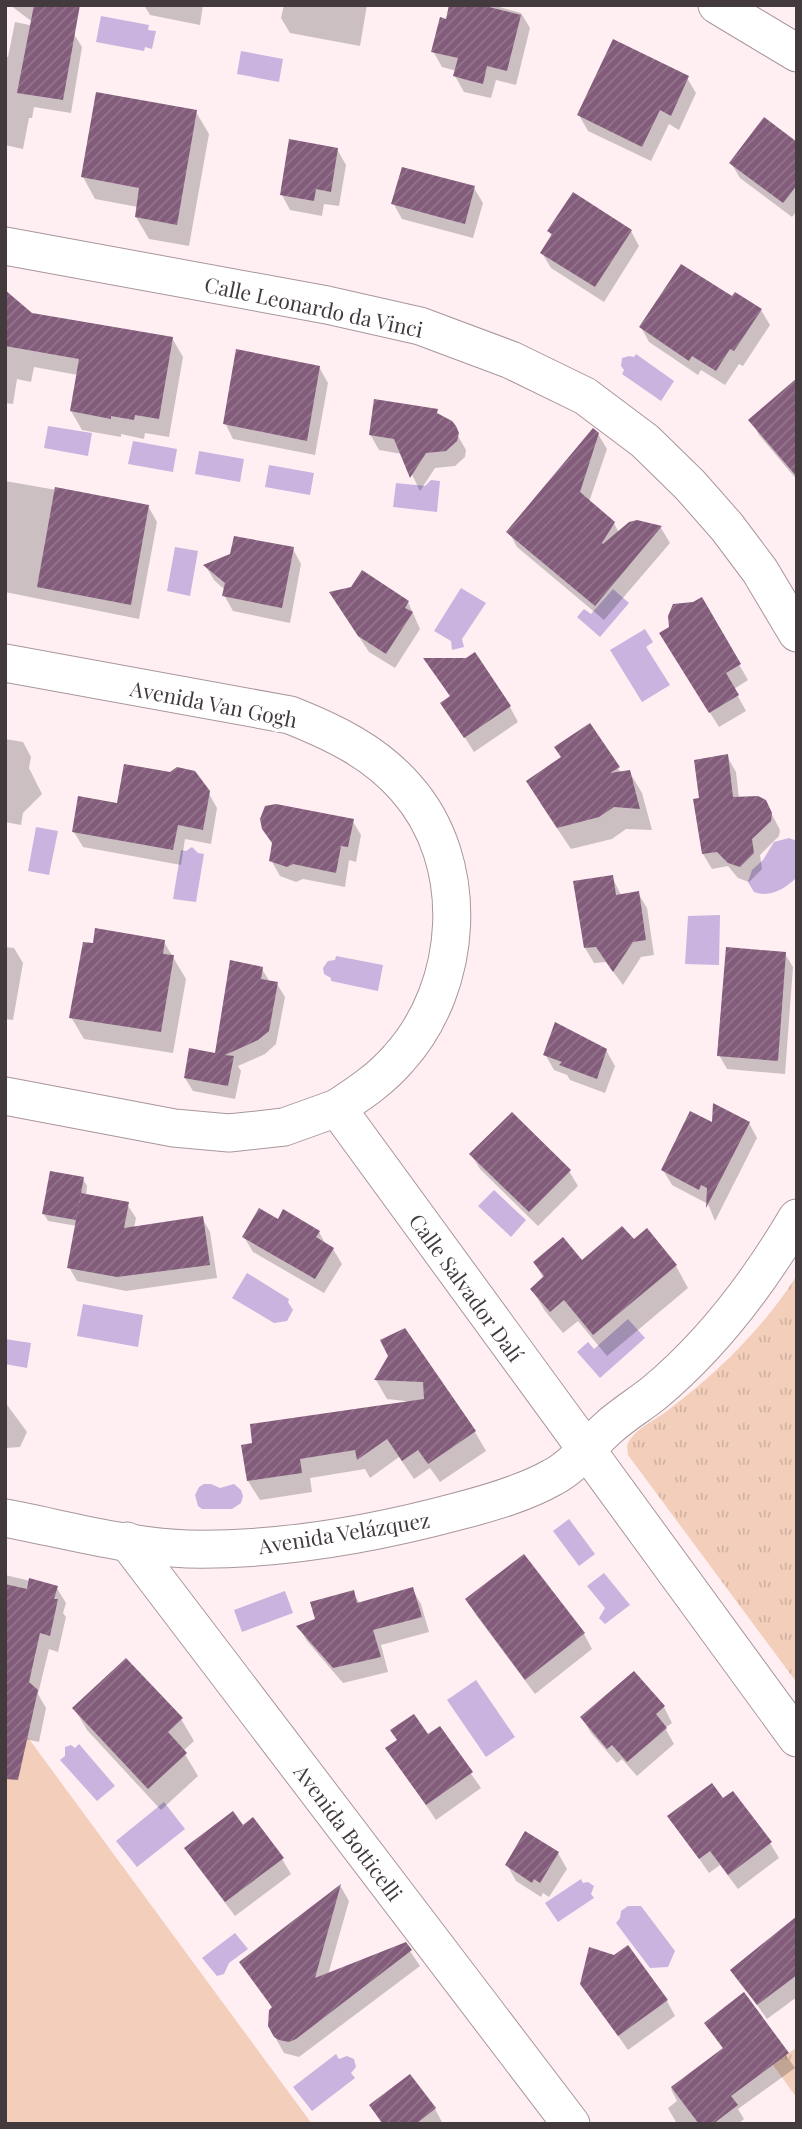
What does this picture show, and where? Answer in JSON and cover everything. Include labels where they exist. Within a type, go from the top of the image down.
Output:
[{"type":"street","points":[[717,5],[752,15],[797,53]]},
{"type":"street","name":"Calle Leonardo da Vinci","points":[[5,246],[327,304],[420,326],[511,360],[585,396],[645,442],[690,485],[727,527],[760,571],[797,633]]},
{"type":"street","name":"Avenida Van Gogh","points":[[5,663],[290,715],[333,732],[353,744],[372,757],[406,788],[434,826],[447,864],[452,905],[450,946],[441,986],[424,1024],[400,1057],[371,1086],[337,1108]]},
{"type":"street","points":[[5,1096],[174,1128],[229,1133],[285,1127],[337,1108]]},
{"type":"street","name":"Calle Salvador Dalí","points":[[337,1108],[797,1738]]},
{"type":"street","points":[[585,1449],[654,1393],[696,1354],[734,1312],[768,1267],[797,1218]]},
{"type":"street","name":"Avenida Velázquez","points":[[5,1518],[185,1549],[308,1542],[372,1532],[486,1504],[538,1484],[564,1469],[585,1449]]},
{"type":"street","name":"Avenida Botticelli","points":[[127,1541],[571,2124]]},
{"type":"green space","points":[[797,1275],[797,1683],[628,1455],[627,1446],[638,1431],[686,1396],[738,1349],[769,1314]]},
{"type":"green space","points":[[5,1721],[18,1724],[312,2124],[5,2124]]},
{"type":"green space","points":[[797,2047],[797,2098],[773,2065]]},
{"type":"shaded area","points":[[101,16],[149,25],[148,30],[156,31],[152,49],[145,47],[144,51],[96,42]]},
{"type":"shaded area","points":[[241,51],[283,59],[279,82],[237,74]]},
{"type":"shaded area","points":[[636,354],[674,381],[661,401],[622,374],[622,358],[634,357]]},
{"type":"shaded area","points":[[48,426],[92,433],[88,456],[44,448]]},
{"type":"shaded area","points":[[133,441],[177,449],[173,472],[128,464]]},
{"type":"shaded area","points":[[199,451],[244,459],[240,482],[195,474]]},
{"type":"shaded area","points":[[269,465],[314,473],[310,495],[265,487]]},
{"type":"shaded area","points":[[431,480],[440,481],[437,512],[393,507],[396,483],[425,486]]},
{"type":"shaded area","points":[[175,547],[198,551],[190,596],[167,591]]},
{"type":"shaded area","points":[[461,588],[486,603],[462,639],[464,647],[452,650],[451,641],[434,631]]},
{"type":"shaded area","points":[[613,589],[629,603],[600,637],[577,617],[584,609],[591,614]]},
{"type":"shaded area","points":[[645,629],[653,642],[646,647],[670,685],[642,702],[610,650]]},
{"type":"shaded area","points":[[36,827],[58,831],[49,875],[28,871]]},
{"type":"shaded area","points":[[789,838],[797,841],[797,877],[777,891],[766,894],[754,892],[748,882],[752,870],[763,860],[774,842]]},
{"type":"shaded area","points":[[192,847],[198,853],[204,854],[196,902],[173,899],[181,850],[186,851]]},
{"type":"shaded area","points":[[720,915],[719,965],[685,964],[688,916]]},
{"type":"shaded area","points":[[336,956],[383,965],[378,991],[331,981],[331,978],[324,974],[323,968],[328,961],[335,960]]},
{"type":"shaded area","points":[[494,1190],[526,1220],[511,1237],[478,1206]]},
{"type":"shaded area","points":[[247,1273],[289,1299],[293,1310],[287,1321],[274,1323],[232,1298]]},
{"type":"shaded area","points":[[83,1304],[143,1315],[138,1347],[77,1336]]},
{"type":"shaded area","points":[[628,1319],[645,1338],[600,1378],[577,1352],[588,1342],[594,1349]]},
{"type":"shaded area","points":[[5,1339],[31,1343],[27,1368],[5,1364]]},
{"type":"shaded area","points":[[204,1484],[220,1488],[234,1484],[241,1490],[241,1503],[232,1509],[202,1509],[198,1506],[195,1495]]},
{"type":"shaded area","points":[[569,1519],[595,1554],[579,1566],[553,1531]]},
{"type":"shaded area","points":[[604,1573],[630,1605],[605,1624],[599,1618],[605,1608],[587,1586]]},
{"type":"shaded area","points":[[285,1591],[293,1613],[242,1632],[234,1610]]},
{"type":"shaded area","points":[[476,1680],[515,1737],[486,1757],[447,1700]]},
{"type":"shaded area","points":[[79,1744],[115,1786],[97,1801],[60,1760],[65,1756],[65,1747],[71,1745],[75,1748]]},
{"type":"shaded area","points":[[164,1802],[185,1829],[137,1867],[116,1841]]},
{"type":"shaded area","points":[[581,1879],[583,1883],[588,1882],[594,1886],[591,1894],[594,1898],[558,1922],[545,1903]]},
{"type":"shaded area","points":[[628,1906],[641,1906],[675,1951],[668,1967],[650,1968],[616,1923],[621,1911]]},
{"type":"shaded area","points":[[235,1933],[248,1949],[229,1963],[224,1974],[217,1976],[202,1958]]},
{"type":"shaded area","points":[[336,2054],[339,2059],[347,2056],[354,2059],[356,2067],[351,2073],[355,2078],[312,2111],[293,2087]]},
{"type":"building","points":[[34,5],[80,5],[63,100],[17,93]]},
{"type":"building","points":[[449,5],[481,5],[521,15],[507,71],[487,66],[483,84],[467,80],[453,76],[458,58],[431,52],[440,17],[446,19]]},
{"type":"building","points":[[613,39],[689,76],[671,116],[660,110],[642,147],[577,115]]},
{"type":"building","points":[[96,92],[197,110],[177,225],[135,217],[139,188],[81,177]]},
{"type":"building","points":[[764,117],[797,142],[797,185],[783,203],[729,163]]},
{"type":"building","points":[[289,139],[338,148],[331,192],[316,189],[314,201],[280,195]]},
{"type":"building","points":[[402,167],[475,186],[465,224],[391,204]]},
{"type":"building","points":[[573,192],[632,230],[595,287],[540,253],[552,234],[547,231]]},
{"type":"building","points":[[681,264],[732,296],[735,292],[762,309],[734,351],[730,349],[716,371],[692,356],[689,361],[639,327]]},
{"type":"building","points":[[5,290],[32,313],[173,337],[159,419],[135,415],[134,420],[111,416],[111,419],[70,411],[79,359],[5,346]]},
{"type":"building","points":[[236,349],[320,366],[307,441],[223,424]]},
{"type":"building","points":[[797,378],[797,477],[748,420]]},
{"type":"building","points":[[374,399],[438,409],[437,413],[456,426],[459,433],[457,441],[446,451],[426,453],[410,478],[394,439],[369,435]]},
{"type":"building","points":[[593,428],[599,433],[580,492],[615,522],[602,543],[629,522],[637,520],[662,526],[595,606],[506,532]]},
{"type":"building","points":[[55,487],[149,505],[131,605],[37,587]]},
{"type":"building","points":[[234,536],[294,547],[282,608],[222,596],[225,583],[203,565],[230,554]]},
{"type":"building","points":[[362,570],[409,601],[405,608],[413,612],[386,654],[358,636],[329,592],[351,587]]},
{"type":"building","points":[[702,597],[741,664],[726,673],[739,695],[709,713],[659,633],[669,627],[668,616],[673,604],[693,602]]},
{"type":"building","points":[[475,652],[511,706],[464,738],[440,703],[450,696],[423,658],[466,658]]},
{"type":"building","points":[[590,723],[620,767],[610,773],[630,770],[640,809],[614,807],[599,817],[557,828],[526,781],[561,757],[554,747]]},
{"type":"building","points":[[728,754],[733,797],[758,796],[766,800],[772,813],[771,821],[752,839],[754,853],[740,867],[728,863],[717,852],[702,854],[693,799],[699,798],[694,760]]},
{"type":"building","points":[[124,764],[170,772],[177,767],[195,771],[210,791],[203,830],[178,825],[173,850],[72,832],[78,796],[117,803]]},
{"type":"building","points":[[276,804],[354,819],[348,847],[341,846],[336,873],[293,864],[287,867],[269,861],[272,843],[262,829],[260,819],[265,806]]},
{"type":"building","points":[[613,875],[616,895],[639,891],[646,940],[633,942],[613,972],[596,947],[584,948],[573,881]]},
{"type":"building","points":[[95,928],[165,940],[163,954],[174,955],[161,1032],[69,1018],[83,942],[93,943]]},
{"type":"building","points":[[726,947],[786,952],[778,1061],[717,1056]]},
{"type":"building","points":[[230,960],[263,967],[261,979],[278,982],[269,1031],[258,1040],[225,1055],[234,1056],[228,1086],[184,1078],[189,1048],[215,1053]]},
{"type":"building","points":[[555,1022],[607,1049],[597,1079],[559,1065],[562,1062],[543,1055]]},
{"type":"building","points":[[713,1103],[750,1122],[706,1208],[707,1188],[701,1185],[699,1190],[661,1170],[690,1111],[712,1122]]},
{"type":"building","points":[[512,1112],[571,1170],[529,1212],[469,1154]]},
{"type":"building","points":[[50,1171],[84,1177],[76,1220],[42,1214]]},
{"type":"building","points":[[81,1193],[129,1202],[124,1228],[203,1216],[210,1265],[117,1277],[67,1268]]},
{"type":"building","points":[[259,1208],[278,1219],[283,1209],[320,1231],[316,1237],[334,1248],[315,1279],[242,1237]]},
{"type":"building","points":[[622,1226],[634,1239],[647,1228],[677,1265],[593,1335],[564,1300],[550,1312],[530,1289],[544,1276],[533,1262],[563,1237],[582,1260]]},
{"type":"building","points":[[405,1328],[476,1431],[428,1464],[418,1450],[402,1461],[387,1439],[357,1460],[355,1450],[300,1459],[302,1473],[247,1481],[241,1445],[252,1443],[250,1424],[424,1399],[423,1382],[374,1380],[388,1356],[380,1340]]},
{"type":"building","points":[[524,1554],[585,1633],[525,1680],[465,1599]]},
{"type":"building","points":[[29,1578],[58,1586],[54,1599],[58,1599],[50,1636],[40,1633],[29,1682],[38,1690],[18,1780],[5,1779],[5,1584],[27,1589]]},
{"type":"building","points":[[413,1587],[422,1617],[373,1630],[381,1657],[333,1668],[296,1626],[315,1619],[310,1602],[354,1590],[357,1603]]},
{"type":"building","points":[[126,1658],[183,1718],[168,1732],[187,1753],[148,1789],[72,1708]]},
{"type":"building","points":[[634,1671],[665,1706],[656,1714],[667,1728],[627,1762],[612,1745],[607,1749],[580,1717]]},
{"type":"building","points":[[414,1714],[428,1734],[440,1726],[473,1772],[426,1805],[385,1748],[397,1740],[390,1730]]},
{"type":"building","points":[[712,1783],[723,1798],[733,1791],[772,1842],[728,1875],[710,1851],[699,1859],[667,1816]]},
{"type":"building","points":[[233,1811],[243,1825],[253,1817],[284,1858],[225,1902],[184,1848]]},
{"type":"building","points":[[525,1831],[559,1852],[540,1883],[534,1879],[532,1883],[505,1865]]},
{"type":"building","points":[[341,1884],[315,1978],[406,1942],[412,1950],[296,2039],[289,2042],[279,2040],[268,2026],[269,2010],[272,2007],[239,1962]]},
{"type":"building","points":[[797,1916],[797,1975],[757,2005],[730,1970]]},
{"type":"building","points":[[628,1945],[668,2000],[618,2036],[580,1984],[589,1947],[614,1955]]},
{"type":"building","points":[[744,1992],[789,2053],[731,2096],[738,2105],[713,2124],[699,2124],[671,2087],[723,2048],[704,2023]]},
{"type":"building","points":[[410,2074],[436,2108],[416,2124],[383,2124],[369,2105]]}]
